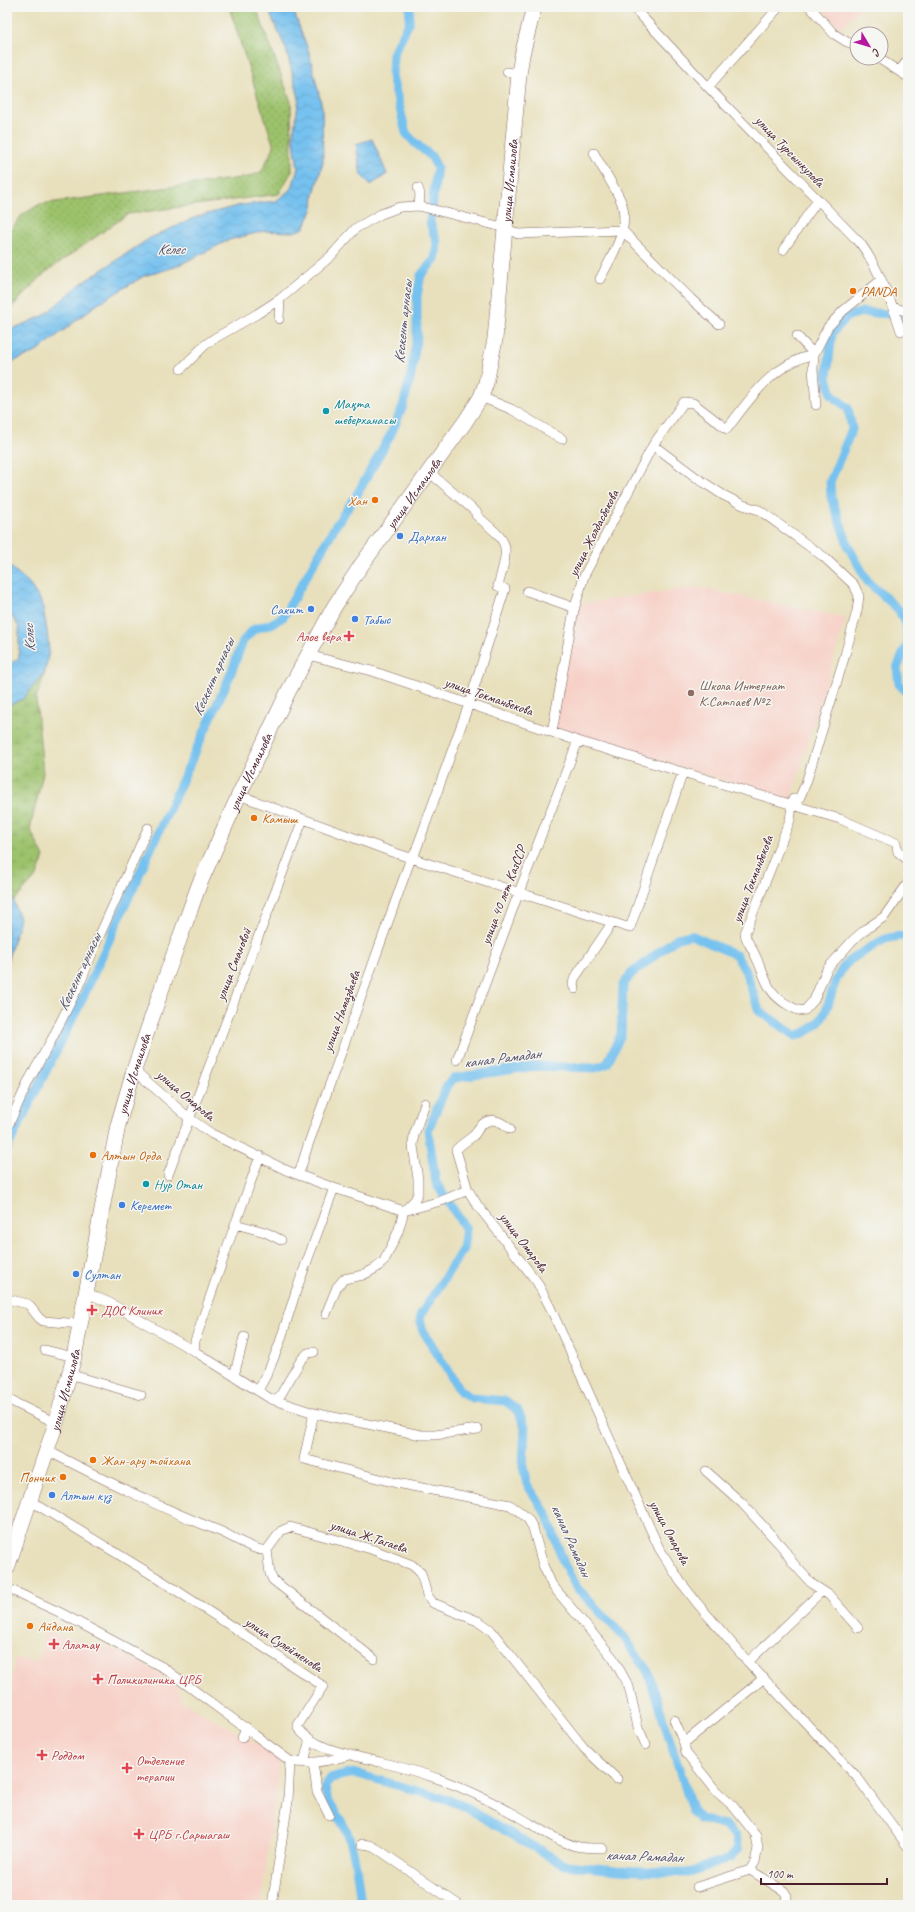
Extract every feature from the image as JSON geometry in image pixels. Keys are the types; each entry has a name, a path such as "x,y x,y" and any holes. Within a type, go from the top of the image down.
{"main road":[{"name":"улица Исмаилова","path":"7,1568 10,1551 56,1423 70,1374 81,1324 117,1132 134,1070 199,885 239,795 288,692 334,607 360,567 465,422 481,396 486,384 496,338 506,228 513,73 522,55 534,7"}],"street":[{"name":"улица Турсынкулова","path":"633,7 708,87 861,244 870,257 880,281 894,307 901,331"},
{"path":"708,87 779,7"},
{"path":"810,7 834,34 849,43"},
{"path":"898,71 908,60"},
{"path":"889,65 908,77"},
{"path":"594,153 622,204 624,220 619,240 600,279"},
{"path":"418,188 420,194 419,206"},
{"path":"783,250 818,200"},
{"path":"181,369 215,338 258,314 280,299 330,256 346,238 363,223 400,207 419,206 506,228 518,234 622,230 691,299 719,324"},
{"path":"816,405 813,369 814,354 834,319 880,281"},
{"path":"279,319 280,299"},
{"path":"894,307 908,312"},
{"path":"797,336 814,354"},
{"name":"улица Жолдасбекова","path":"552,732 575,608 584,576 653,446 684,402 693,403 727,428 769,377 800,358 814,354"},
{"path":"481,396 511,409 562,439"},
{"name":"улица Токманбекова","path":"653,446 723,495 743,505 759,510 812,548 854,584 859,596 855,618 806,782 799,799 793,801"},
{"name":"улица Намазбаева","path":"299,1174 308,1145 411,858 415,853 470,704 505,589 498,586 506,557 505,545 500,536 476,515 477,513 429,472"},
{"path":"527,591 575,608"},
{"name":"улица Токманбекова","path":"308,655 372,671 578,742 682,772 793,801 840,818 896,843 898,852 908,860"},
{"name":"улица 40 лет КазССР","path":"457,1060 519,892 578,742"},
{"path":"239,795 411,858 630,928 682,772"},
{"name":"улица Токманбекова","path":"793,801 790,820 746,933 746,938 755,954 766,984 774,996 795,1009 802,1011 811,1005 828,969 853,940 866,928 884,917 908,883"},
{"name":"улица Смановой","path":"168,1175 302,819"},
{"path":"7,1123 9,1124 29,1080 51,1041 81,981 97,941 148,828"},
{"path":"575,989 573,986 574,979 612,923"},
{"name":"улица Омарова","path":"134,1070 189,1118 212,1134 299,1174 334,1188 404,1211"},
{"path":"326,1314 337,1287 344,1279 363,1275 376,1268 384,1260 398,1232 404,1211 415,1200 418,1193 418,1179 413,1146 414,1135 425,1103"},
{"name":"улица Омарова","path":"510,1130 500,1121 488,1121 482,1125 473,1137 462,1143 456,1150 468,1190 478,1206 538,1282 659,1548 692,1597 748,1662 857,1777 908,1847"},
{"path":"194,1351 195,1341 260,1156"},
{"path":"258,1390 280,1345 296,1291 334,1188"},
{"path":"404,1211 440,1201 468,1190"},
{"path":"235,1224 264,1232 281,1240"},
{"path":"87,1293 110,1303 277,1401 314,1413 421,1435 435,1435 478,1429"},
{"path":"7,1299 28,1304 43,1321 81,1324"},
{"path":"234,1376 244,1337"},
{"path":"45,1350 74,1357"},
{"path":"277,1401 301,1360 308,1353 314,1352"},
{"path":"70,1374 142,1395"},
{"path":"7,1399 56,1423"},
{"path":"314,1413 304,1459 396,1483 510,1505 528,1519 543,1565 552,1585 609,1653 629,1687 638,1727 646,1745"},
{"path":"46,1450 141,1498 218,1530 259,1550 267,1550 270,1574 273,1580 374,1658"},
{"path":"706,1471 752,1513 812,1584 829,1595 858,1628"},
{"name":"улица Сулейменова","path":"29,1500 159,1579 323,1686 298,1725 300,1732 310,1739 329,1749 381,1762 441,1780 483,1797 560,1840 576,1846 602,1848"},
{"name":"улица Ж.Тагаева","path":"267,1550 281,1531 290,1527 371,1550 412,1565 421,1574 427,1595 433,1603 480,1622 490,1629 584,1748 617,1779"},
{"path":"7,1588 58,1612 164,1668 246,1727 290,1761 329,1761 349,1755"},
{"path":"748,1662 822,1591"},
{"path":"684,1743 764,1678"},
{"path":"674,1720 684,1743 686,1753 717,1792 733,1806 756,1835 758,1848 755,1862 750,1870 698,1887"},
{"path":"242,1738 246,1727"},
{"path":"310,1739 308,1762 317,1791 329,1815"},
{"path":"272,1905 288,1801 290,1761"},
{"path":"362,1844 370,1845 379,1850 459,1905"},
{"path":"750,1870 784,1891 787,1896 785,1905"}],"shaded area":[{"path":"821,7 862,7 840,28"},
{"name":"Школа Интернат К.Сатпаев №2","path":"696,587 846,618 790,801 553,727 577,604"},
{"name":"ЦРБ г.Сарыагаш","path":"45,1632 122,1652 159,1673 178,1689 182,1701 266,1749 279,1762 261,1905 7,1905 7,1705 15,1658 38,1661"}],"green space":[{"path":"229,7 256,7 291,102 292,171 279,194 128,214 46,272 7,312 7,235 22,215 40,204 248,177 261,172 274,147"},
{"path":"45,672 36,698 43,773 30,829 44,857 37,876 13,902 7,884 7,706 23,699"}],"water":[{"name":"Келес","path":"267,7 292,7 309,52 322,107 323,162 314,194 313,208 304,228 294,232 264,231 229,240 175,267 144,276 96,305 36,352 7,364 7,331 43,316 82,283 150,238 199,216 241,205 276,201 292,188 298,168 293,136 299,98 286,49"},
{"path":"372,139 387,174 371,185 361,175 356,144"},
{"name":"Келес","path":"7,564 28,582 42,603 49,651 45,672 23,699 7,706 7,666 19,658 19,627 7,609"},
{"path":"7,884 20,919 7,962"}],"waterway":[{"name":"Кескент арнасы","path":"410,7 409,23 393,54 392,76 406,133 415,143 431,156 437,167 432,207"},
{"name":"Кескент арнасы","path":"7,1148 79,1006 229,678 243,641 254,629 271,624 283,617 336,525 356,496 391,434 403,406 411,375 417,336 417,296 421,275 435,259 437,243 430,222 431,213"},
{"name":"канал Рамадан","path":"888,314 862,312 848,316 832,333 827,377 832,395 848,408 852,429 830,482 831,497 849,548 868,582 899,610 906,626 908,643 897,668 899,684 908,693"},
{"name":"канал Рамадан","path":"903,319 908,320"},
{"name":"канал Рамадан","path":"361,1905 353,1850 347,1832 328,1799 325,1786 331,1778 354,1773 456,1802 565,1865 617,1870 687,1873 730,1858 738,1848 736,1835 725,1826 700,1819 693,1812 648,1672 624,1637 576,1587 564,1564 547,1515 527,1484 523,1467 525,1427 518,1411 506,1401 472,1398 460,1391 422,1329 420,1316 463,1249 466,1229 436,1183 428,1130 447,1085 454,1078 535,1066 595,1068 607,1064 621,1034 623,985 631,974 677,938 691,935 736,955 746,972 759,1011 796,1036 810,1030 819,1022 824,1014 840,972 848,962 882,941 893,937 905,936 908,933"}],"place":[{"name":"PANDA","path":"853,291"},
{"name":"Мақта шеберханасы","path":"326,411"},
{"name":"Хан","path":"375,500"},
{"name":"Дархан","path":"400,536"},
{"name":"Сакит","path":"311,609"},
{"name":"Табыс","path":"355,619"},
{"name":"Алое вера","path":"349,636"},
{"name":"Школа Интернат К.Сатпаев №2","path":"691,693"},
{"name":"Камыш","path":"254,818"},
{"name":"Алтын Орда","path":"93,1155"},
{"name":"Нур Отан","path":"146,1184"},
{"name":"Керемет","path":"122,1205"},
{"name":"Султан","path":"76,1274"},
{"name":"ДОС Клиник","path":"92,1310"},
{"name":"Жан-ару тойхана","path":"93,1460"},
{"name":"Пончик","path":"63,1477"},
{"name":"Алтын күз","path":"52,1495"},
{"name":"Айдана","path":"30,1626"},
{"name":"Алатау","path":"54,1644"},
{"name":"Поликилиника ЦРБ","path":"98,1679"},
{"name":"Роддом","path":"42,1755"},
{"name":"Отделение терапии","path":"127,1768"},
{"name":"ЦРБ г.Сарыагаш","path":"139,1834"}]}
